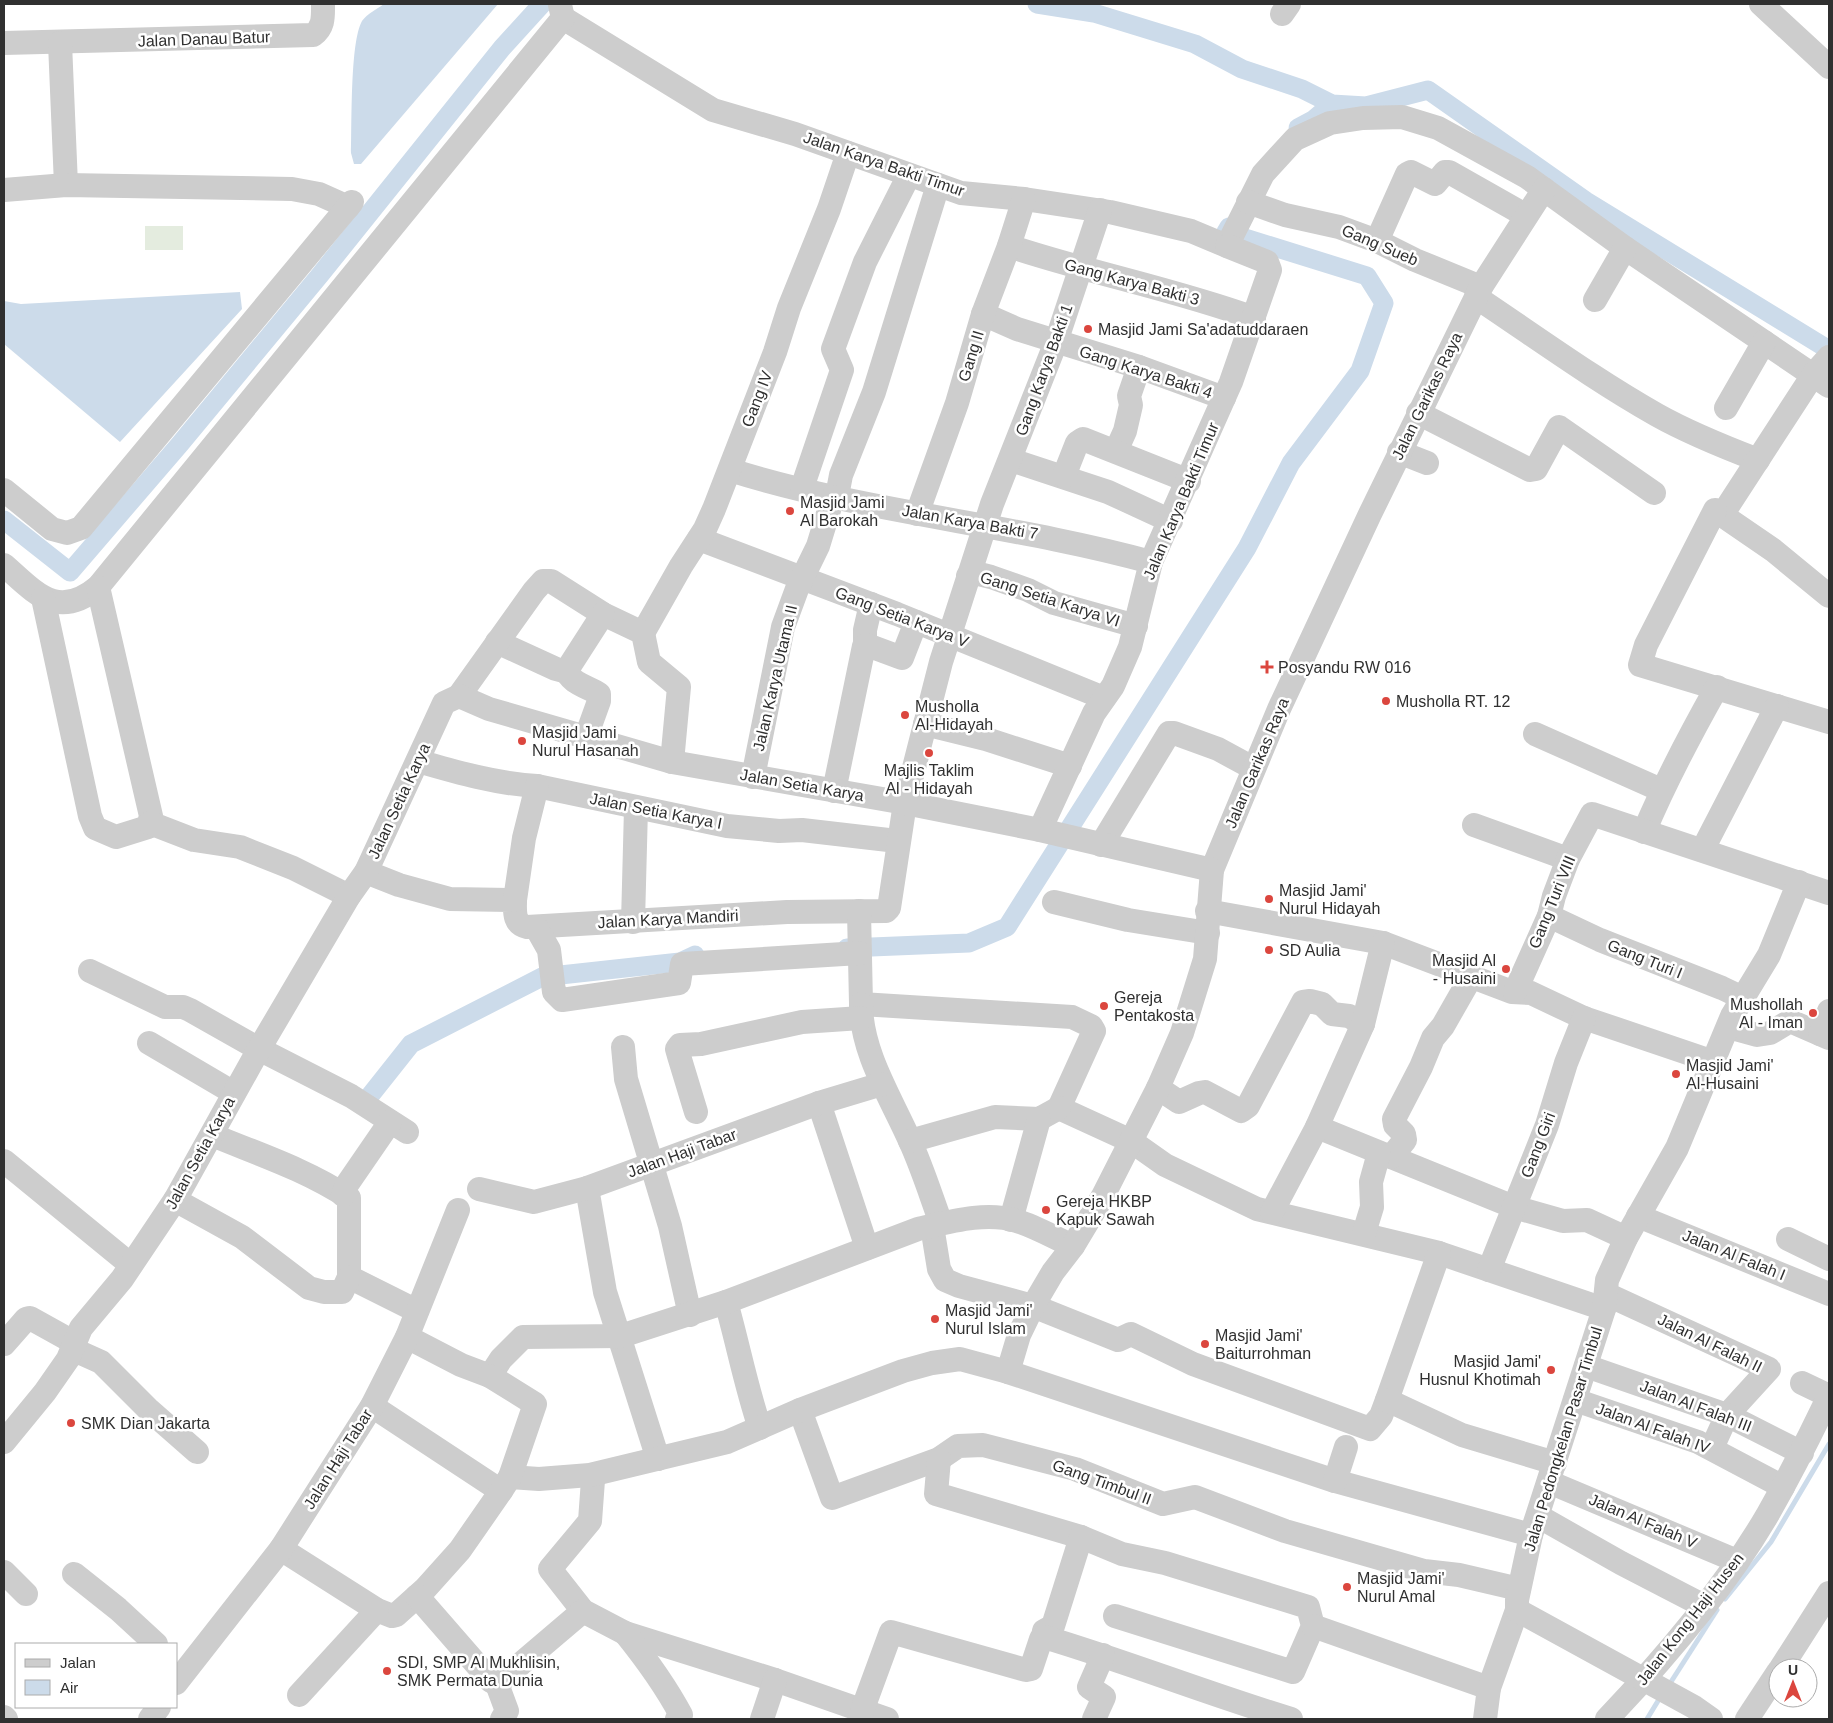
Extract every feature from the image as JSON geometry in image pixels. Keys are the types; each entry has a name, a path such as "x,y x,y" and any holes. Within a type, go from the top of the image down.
{"street":[{"name":"Jalan Danau Batur","path":"4,43 312,35 319,31 323,22 322,4"},
{"path":"1761,4 1829,67"},
{"path":"4,565 43,598 59,602 74,601 88,596 98,587 561,9"},
{"name":"Jalan Karya Bakti Timur","path":"561,9 712,110 795,134 961,193 1024,198 1100,210 1191,231 1232,237 1269,265 1270,270 1254,318 1224,398 1152,562 1130,647 1112,686 1094,713 1042,831"},
{"path":"60,43 66,185"},
{"path":"1232,237 1263,174 1295,138 1330,123 1363,118 1402,118 1438,128 1527,177 1625,248 1764,342 1824,371 1758,460 1722,515 1772,550 1829,596"},
{"path":"1431,182 1453,136"},
{"name":"Gang IV","path":"642,633 699,539 730,470 775,352 789,308 829,209 848,153"},
{"path":"1377,241 1407,174 1413,171 1436,184 1445,172 1449,172 1525,216"},
{"path":"802,488 842,370 833,349 864,262 909,174"},
{"path":"4,190 66,185 292,188 350,204 81,528 67,533 52,529 4,490"},
{"name":"Jalan Karya Utama II","path":"753,777 783,627 794,595 818,546 841,475 864,421 906,294 938,185"},
{"name":"Jalan Garikas Raya","path":"1008,1372 1019,1334 1053,1272 1073,1246 1103,1196 1158,1088 1182,1033 1205,960 1212,870 1253,768 1282,711 1373,515 1399,452 1478,292 1544,189"},
{"name":"Gang II","path":"917,514 957,403 983,314 1009,246 1024,198"},
{"name":"Gang Sueb","path":"1248,202 1285,215 1340,227 1377,241 1415,260 1478,292 1602,382 1658,416 1706,439 1758,460"},
{"name":"Gang Karya Bakti 1","path":"968,576 998,489 1012,460 1056,342 1100,210"},
{"name":"Gang Karya Bakti 3","path":"1009,246 1223,307 1254,318"},
{"path":"1595,300 1625,248"},
{"name":"Gang Karya Bakti 4","path":"983,314 1056,342 1139,367 1224,398"},
{"path":"1726,408 1764,342"},
{"path":"1116,451 1125,431 1131,405 1129,396 1139,367"},
{"path":"1418,413 1530,470 1536,469 1559,427 1654,493"},
{"path":"1064,476 1077,443 1081,439 1087,439 1189,480"},
{"path":"1399,452 1427,463"},
{"path":"1012,460 1108,492 1171,521"},
{"name":"Jalan Karya Bakti 7","path":"730,470 835,497 984,527 1047,536 1152,562"},
{"path":"1715,510 1646,645 1640,665 1829,722"},
{"name":"Gang Setia Karya V","path":"699,539 871,604 1104,698"},
{"name":"Gang Setia Karya VI","path":"924,724 968,576 976,573 991,577 1028,590 1054,603 1136,626"},
{"path":"459,696 543,582 551,582 603,614 642,633 649,662 680,689 672,762"},
{"path":"43,598 90,816 95,828 116,837 143,830 150,822 149,805 98,587"},
{"path":"834,791 865,645 864,630 871,604"},
{"path":"567,672 603,614"},
{"path":"865,645 903,657 916,622"},
{"path":"497,642 556,669 567,672 572,680 600,694 600,701 586,736"},
{"path":"1718,687 1685,743 1661,790 1644,832 1829,893"},
{"name":"Jalan Setia Karya","path":"4,1442 46,1392 73,1346 81,1328 131,1266 176,1200 259,1049 349,896 366,872 444,703 459,696 489,709 672,762 905,803 1042,831 1212,870"},
{"path":"1703,850 1777,706"},
{"path":"924,724 977,737 1070,766"},
{"name":"Jalan Karya Mandiri","path":"515,900 515,917 522,926 634,922 787,912 860,936 882,911 889,908 897,841 924,724"},
{"path":"1101,845 1169,733 1218,749 1253,768"},
{"path":"1535,734 1661,790"},
{"name":"Jalan Setia Karya I","path":"418,761 465,774 537,786 728,826 779,831 802,830 897,841"},
{"path":"366,872 399,886 450,900 515,900 524,838 537,786"},
{"path":"634,922 636,808"},
{"name":"Gang Turi VIII","path":"1515,992 1549,916 1554,896 1568,859 1592,814 1644,832"},
{"path":"150,822 194,840 240,847 293,868 349,896"},
{"path":"1474,825 1568,859"},
{"path":"1605,1302 1607,1280 1626,1238 1677,1148 1728,1027 1769,955 1799,882"},
{"path":"1054,902 1128,920 1208,922 1383,943 1515,992 1531,993 1584,1018 1714,1062"},
{"name":"Gang Turi I","path":"1549,916 1600,940 1743,998"},
{"path":"536,927 548,950 554,992 562,1000 679,983 682,964 860,936 861,1011 882,1084 910,1141 937,1225 939,1269 945,1280 959,1286 1034,1306 1118,1340 1131,1334 1193,1364 1370,1429 1381,1416 1388,1400 1439,1253"},
{"path":"1272,1212 1317,1127 1363,1024 1383,943"},
{"path":"90,971 165,1007 183,1007 190,1010 259,1049 352,1096 394,1124 346,1186 343,1195"},
{"path":"1364,1233 1372,1207 1371,1182 1385,1155 1405,1140 1404,1134 1395,1125 1394,1119 1421,1067 1433,1038 1443,1026 1471,977"},
{"path":"1158,1088 1179,1102 1205,1092 1241,1111 1248,1106 1303,1002 1310,1001 1322,1004 1332,1014 1345,1015 1363,1024"},
{"path":"696,1112 677,1049 680,1045 700,1044 861,1011 1067,1016 1091,1026 1094,1031 1049,1114 1011,1220"},
{"path":"1728,1027 1757,1035 1770,1033 1790,1022 1824,1036 1829,1011"},
{"name":"Gang Giri","path":"1488,1270 1547,1125 1566,1063 1584,1018"},
{"path":"149,1043 234,1093"},
{"path":"623,1047 626,1079 670,1226 690,1315"},
{"name":"Jalan Haji Tabar","path":"479,1189 534,1202 587,1188 819,1102 882,1084"},
{"path":"819,1102 867,1248"},
{"path":"910,1141 995,1117 1049,1114"},
{"name":"Jalan Pedongkelan Pasar Timbul","path":"1049,1114 1131,1141 1165,1165 1257,1209 1364,1233 1439,1253 1488,1270 1605,1302 1576,1400 1534,1526 1518,1599 1489,1688 1485,1719"},
{"path":"1317,1127 1514,1207 1563,1221 1587,1220 1626,1238"},
{"path":"176,1200 242,1237 309,1288 324,1292 342,1292 349,1277 348,1198 276,1160 212,1135"},
{"path":"4,1161 131,1266"},
{"path":"587,1188 605,1292 621,1336 658,1460"},
{"name":"Jalan Haji Tabar","path":"178,1676 281,1549 372,1406 407,1337 458,1210"},
{"name":"Jalan Al Falah I","path":"1638,1216 1829,1294"},
{"path":"490,1376 501,1359 523,1337 621,1336 690,1315 918,1229 974,1218 1011,1220 1073,1246"},
{"path":"1788,1240 1829,1259"},
{"path":"349,1277 417,1311"},
{"path":"726,1302 743,1362 750,1399 760,1428"},
{"name":"Jalan Al Falah II","path":"1605,1302 1769,1369 1727,1415 1712,1448"},
{"path":"4,1344 26,1319 30,1318 100,1362 197,1452"},
{"path":"281,1549 377,1610 394,1616 417,1596 460,1550 506,1484 535,1404 490,1376 461,1365 407,1337"},
{"path":"372,1406 506,1484 590,1475 727,1442 800,1410 904,1371 960,1358 1008,1372 1335,1481 1534,1526 1704,1606"},
{"name":"Jalan Al Falah III","path":"1586,1366 1727,1415 1802,1453"},
{"path":"1802,1382 1829,1396"},
{"name":"Jalan Kong Haji Husen","path":"1607,1719 1645,1681 1737,1561 1768,1514 1802,1453 1829,1396"},
{"name":"Jalan Al Falah V","path":"1388,1400 1462,1435 1552,1472 1737,1561"},
{"name":"Jalan Al Falah IV","path":"1576,1400 1712,1448 1782,1487"},
{"name":"Gang Timbul II","path":"800,1410 832,1498 939,1460 958,1446 983,1445 1075,1469 1164,1504 1195,1497 1285,1531 1424,1571 1459,1575 1518,1599"},
{"path":"1335,1481 1346,1447"},
{"path":"939,1460 936,1494 1082,1537 1122,1554 1165,1563 1308,1607 1313,1626 1293,1672 1116,1616"},
{"path":"590,1475 593,1480 590,1521 550,1569 583,1611 625,1633 775,1680 887,1719"},
{"path":"862,1711 891,1632 1026,1670 1031,1669 1044,1631 1053,1626 1082,1537"},
{"path":"4,1572 26,1594"},
{"path":"74,1574 118,1609 155,1643"},
{"path":"1787,1658 1829,1593"},
{"path":"417,1596 491,1681 497,1684 507,1711 502,1719"},
{"path":"1518,1599 1645,1681 1702,1713"},
{"path":"299,1695 377,1610"},
{"path":"497,1684 583,1611"},
{"path":"1313,1626 1489,1688"},
{"path":"625,1633 656,1672 671,1696 682,1715 677,1719"},
{"path":"1043,1637 1104,1655 1184,1685 1291,1719"},
{"path":"1094,1719 1104,1697 1089,1687 1104,1655"},
{"path":"762,1719 775,1680"},
{"path":"1747,1719 1768,1687"},
{"path":"150,1719 158,1708"}],"shaded area":[{"path":"145,226 183,226 183,250 145,250"}],"water":[{"path":"384,4 498,4 361,164 354,164 351,153 352,84 355,47 358,32 364,18"},
{"path":"240,292 242,309 120,442 4,344 4,301 21,304"}],"waterway":[{"path":"4,520 70,572 180,444 320,275 502,48 542,4"},
{"path":"1037,4 1094,13 1195,44 1242,69 1302,89 1332,104 1366,106 1428,90 1586,201 1829,350"},
{"path":"1298,128 1313,120 1332,104"},
{"path":"847,948 969,943 1007,927 1247,548 1291,463 1360,371 1384,303 1367,276 1226,232 1229,227"},
{"path":"351,1094 365,1102 411,1044 542,977 680,962 695,955"},
{"path":"1725,1599 1771,1542 1829,1444"},
{"path":"1669,1685 1717,1610"},
{"path":"1647,1719 1661,1696"}],"place":[{"name":"Masjid Jami Sa'adatuddaraen","path":"1088,329"},
{"name":"Masjid Jami Al Barokah","path":"790,511"},
{"name":"Posyandu RW 016","path":"1267,667"},
{"name":"Musholla RT. 12","path":"1386,701"},
{"name":"Musholla Al-Hidayah","path":"905,715"},
{"name":"Masjid Jami Nurul Hasanah","path":"522,741"},
{"name":"Majlis Taklim Al - Hidayah","path":"929,753"},
{"name":"Masjid Jami' Nurul Hidayah","path":"1269,899"},
{"name":"SD Aulia","path":"1269,950"},
{"name":"Masjid Al - Husaini","path":"1506,969"},
{"name":"Gereja Pentakosta","path":"1104,1006"},
{"name":"Mushollah Al - Iman","path":"1813,1013"},
{"name":"Masjid Jami' Al-Husaini","path":"1676,1074"},
{"name":"Gereja HKBP Kapuk Sawah","path":"1046,1210"},
{"name":"Masjid Jami' Nurul Islam","path":"935,1319"},
{"name":"Masjid Jami' Baiturrohman","path":"1205,1344"},
{"name":"Masjid Jami' Husnul Khotimah","path":"1551,1370"},
{"name":"SMK Dian Jakarta","path":"71,1423"},
{"name":"Masjid Jami' Nurul Amal","path":"1347,1587"},
{"name":"SDI, SMP Al Mukhlisin, SMK Permata Dunia","path":"387,1671"}]}
